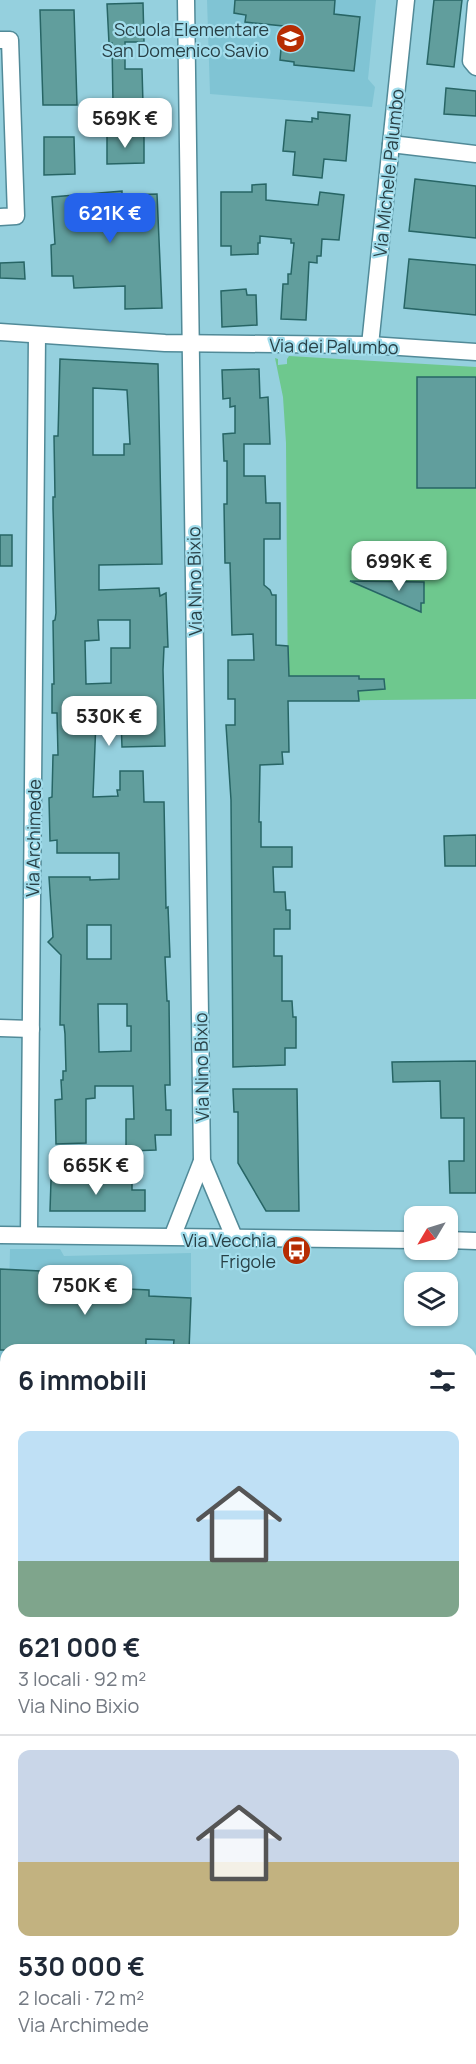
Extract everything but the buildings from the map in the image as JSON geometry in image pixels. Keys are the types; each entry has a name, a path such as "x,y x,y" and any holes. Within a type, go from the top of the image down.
{"street":[{"name":"Via Nino Bixio","path":"186,0 202,1161 234,1237"},
{"name":"Via Michele Palumbo","path":"370,345 406,0"},
{"path":"476,4 471,61 476,67"},
{"path":"0,40 10,40 16,216 0,217"},
{"path":"391,144 476,154"},
{"name":"Via dei Palumbo","path":"0,332 191,344 370,345 476,352"},
{"name":"Via Archimede","path":"30,1234 37,335"},
{"path":"0,1028 31,1029"},
{"name":"Via Nino Bixio","path":"173,1235 202,1161"},
{"path":"0,1234 404,1240"},
{"path":"458,1240 476,1241"}],"shaded area":[{"name":"Scuola Elementare San Domenico Savio","path":"207,0 376,0 368,79 375,87 372,107 210,94"},
{"path":"10,1249 60,1249 64,1256 191,1253 189,1344 0,1344 0,1290 9,1290"}],"green space":[{"path":"289,356 476,367 476,699 288,701 286,443 283,397 275,358 278,359 278,365 287,364"}],"place":[{"name":"Scuola Elementare San Domenico Savio","path":"290,39"},
{"name":"Via Vecchia Frigole","path":"297,1250"}]}
